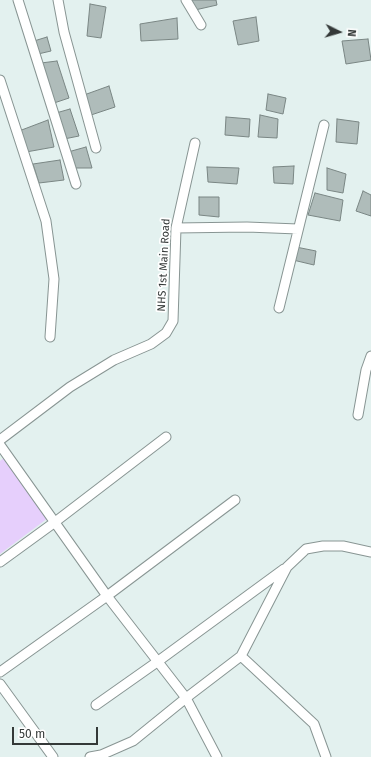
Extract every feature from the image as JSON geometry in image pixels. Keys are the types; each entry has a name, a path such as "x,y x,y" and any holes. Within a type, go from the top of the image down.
{"street":[{"path":"18,0 76,184"},
{"path":"58,0 64,32 96,148"},
{"path":"186,0 201,25"},
{"path":"0,80 46,221 54,279 50,337"},
{"path":"279,308 324,125"},
{"name":"NHS 1st Main Road","path":"0,440 70,387 114,360 151,344 166,333 173,321 176,228 195,143"},
{"path":"176,228 247,227 298,229"},
{"path":"358,415 366,370 371,356"},
{"path":"0,562 166,437"},
{"path":"0,445 108,596 186,698 217,757"},
{"path":"0,672 108,596 235,500"},
{"path":"96,705 287,567 306,549 323,546 343,546 371,552"},
{"path":"90,757 101,755 133,741 241,656 287,567"},
{"path":"241,656 314,724 326,757"},
{"path":"0,684 53,757"}],"shaded area":[{"path":"5,457 48,518 0,554 0,461"}],"building":[{"path":"192,0 216,0 217,5 195,10"},
{"path":"90,4 106,7 101,38 87,36"},
{"path":"256,17 259,41 238,45 233,21"},
{"path":"177,18 178,39 141,41 140,24"},
{"path":"47,37 51,51 38,54 34,41"},
{"path":"368,39 371,60 346,64 342,41"},
{"path":"57,61 69,98 54,103 41,63"},
{"path":"109,86 115,107 91,115 84,95"},
{"path":"268,94 286,98 283,114 266,110"},
{"path":"70,109 79,136 64,139 56,113"},
{"path":"260,115 278,119 277,138 258,137"},
{"path":"226,117 250,119 249,137 225,135"},
{"path":"337,119 359,122 357,144 336,142"},
{"path":"48,120 54,147 26,152 19,131"},
{"path":"86,147 92,168 75,168 68,152"},
{"path":"60,160 64,180 39,183 33,164"},
{"path":"294,166 293,184 274,183 273,167"},
{"path":"207,167 239,168 237,184 208,182"},
{"path":"327,168 346,174 343,193 327,190"},
{"path":"363,191 371,195 371,216 356,211"},
{"path":"315,193 343,200 340,221 308,215"},
{"path":"199,197 219,197 219,217 199,215"},
{"path":"296,247 316,251 314,265 293,260"}]}
